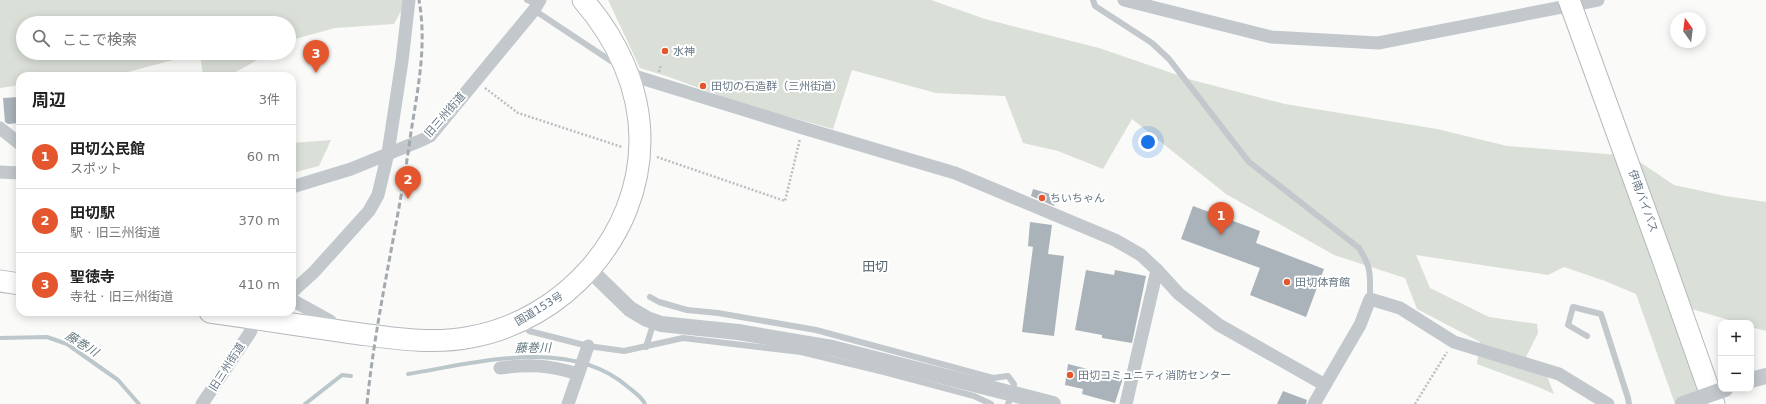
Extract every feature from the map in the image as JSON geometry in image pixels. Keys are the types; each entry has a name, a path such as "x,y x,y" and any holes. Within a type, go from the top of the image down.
{"highway":[{"name":"国道153号","path":"237,316 338,331 404,339 437,341 470,337 492,332 519,323 551,305 566,293 590,270 606,248 616,230 636,181 640,139 636,103 626,69 606,31 583,0"},
{"name":"伊南バイパス","path":"1568,0 1714,404"},
{"path":"0,281 16,283"}],"street":[{"path":"296,288 314,272 369,211 378,195 388,153 402,61 409,0"},
{"path":"1124,0 1271,37 1378,43 1598,0"},
{"name":"旧三州街道","path":"296,186 351,169 430,136 534,3"},
{"path":"626,69 803,128 955,172 1115,240 1141,255 1179,294 1219,325 1325,385"},
{"path":"0,128 16,141"},
{"path":"0,172 16,173"},
{"path":"590,270 630,309 647,319 661,324 738,332 832,348 1010,399 1053,404"},
{"path":"1126,404 1157,270"},
{"path":"1314,404 1360,325 1370,298 1400,308 1454,342 1559,374 1608,404"},
{"path":"296,302 330,321 338,331"},
{"name":"旧三州街道","path":"202,404 251,331"},
{"path":"568,404 587,351"},
{"path":"500,368 526,365 555,367 579,372"},
{"path":"1683,404 1718,392"}],"lane":[{"path":"1093,0 1095,6 1152,43 1169,59 1249,162 1359,248 1368,262 1370,273 1370,298"},
{"path":"534,3 614,63 626,69"},
{"path":"650,297 659,302 687,310 718,313 816,330 993,378 1008,376 1014,384 1010,399"},
{"path":"657,310 659,302"},
{"path":"1587,336 1568,325 1572,307 1600,314 1629,404"},
{"path":"646,347 652,328"},
{"path":"529,331 587,351 624,351 646,347 668,340 683,338 801,352 884,372 982,399 991,404"}],"path":[{"path":"475,80 518,113 627,148"},
{"path":"657,157 785,201 803,128"},
{"path":"1415,404 1454,342"}],"shaded area":[{"path":"0,0 407,0 394,24 335,28 296,39 296,16 16,16 16,60 173,60 128,72 16,72 16,86 0,88"},
{"path":"608,0 931,0 985,19 1099,48 1192,80 1285,104 1437,129 1507,146 1631,156 1674,185 1725,196 1766,202 1766,331 1754,328 1754,320 1729,320 1668,302 1703,404 1675,404 1636,294 1605,281 1564,267 1548,275 1416,255 1430,288 1489,317 1537,324 1538,333 1526,357 1543,366 1554,394 1477,364 1480,342 1417,309 1405,278 1334,255 1226,194 1132,119 1103,169 1058,151 1023,143 1005,96 936,93 852,70 833,129 740,103 640,68"},
{"path":"201,60 257,60 236,72 202,72"},
{"path":"331,140 319,166 296,172 296,143"}],"building":[{"path":"16,97 16,123 8,124 5,122 3,98"},
{"path":"1033,189 1057,196 1054,206 1031,196"},
{"path":"1193,206 1260,231 1256,243 1324,269 1306,317 1250,295 1260,268 1181,239"},
{"path":"1030,222 1052,225 1048,254 1064,256 1054,336 1022,332 1033,247 1028,246"},
{"path":"1086,270 1114,275 1115,270 1146,276 1132,343 1102,338 1102,335 1075,330"},
{"path":"1068,364 1123,378 1115,403 1082,394 1083,389 1065,385"},
{"path":"1283,391 1307,400 1306,404 1277,404"}],"waterway":[{"name":"藤巻川","path":"0,338 47,337 67,344 118,380 139,404"},
{"name":"藤巻川","path":"408,374 492,360 522,357 551,358 579,362 605,371 628,387 642,399 645,404"},
{"name":"藤巻川","path":"305,404 342,375 351,376"}],"railway":[{"path":"367,404 376,335 419,83 422,50 419,0"}],"place":[{"name":"水神","path":"665,51"},
{"name":"聖徳寺","path":"316,73"},
{"name":"田切の石造群（三州街道）","path":"703,86"},
{"name":"ちいちゃん","path":"1042,198"},
{"name":"田切駅","path":"408,199"},
{"name":"田切公民館","path":"1221,235"},
{"name":"田切体育館","path":"1287,282"},
{"name":"田切コミュニティ消防センター","path":"1070,375"}],"district":[{"name":"田切","path":"875,266"}]}
